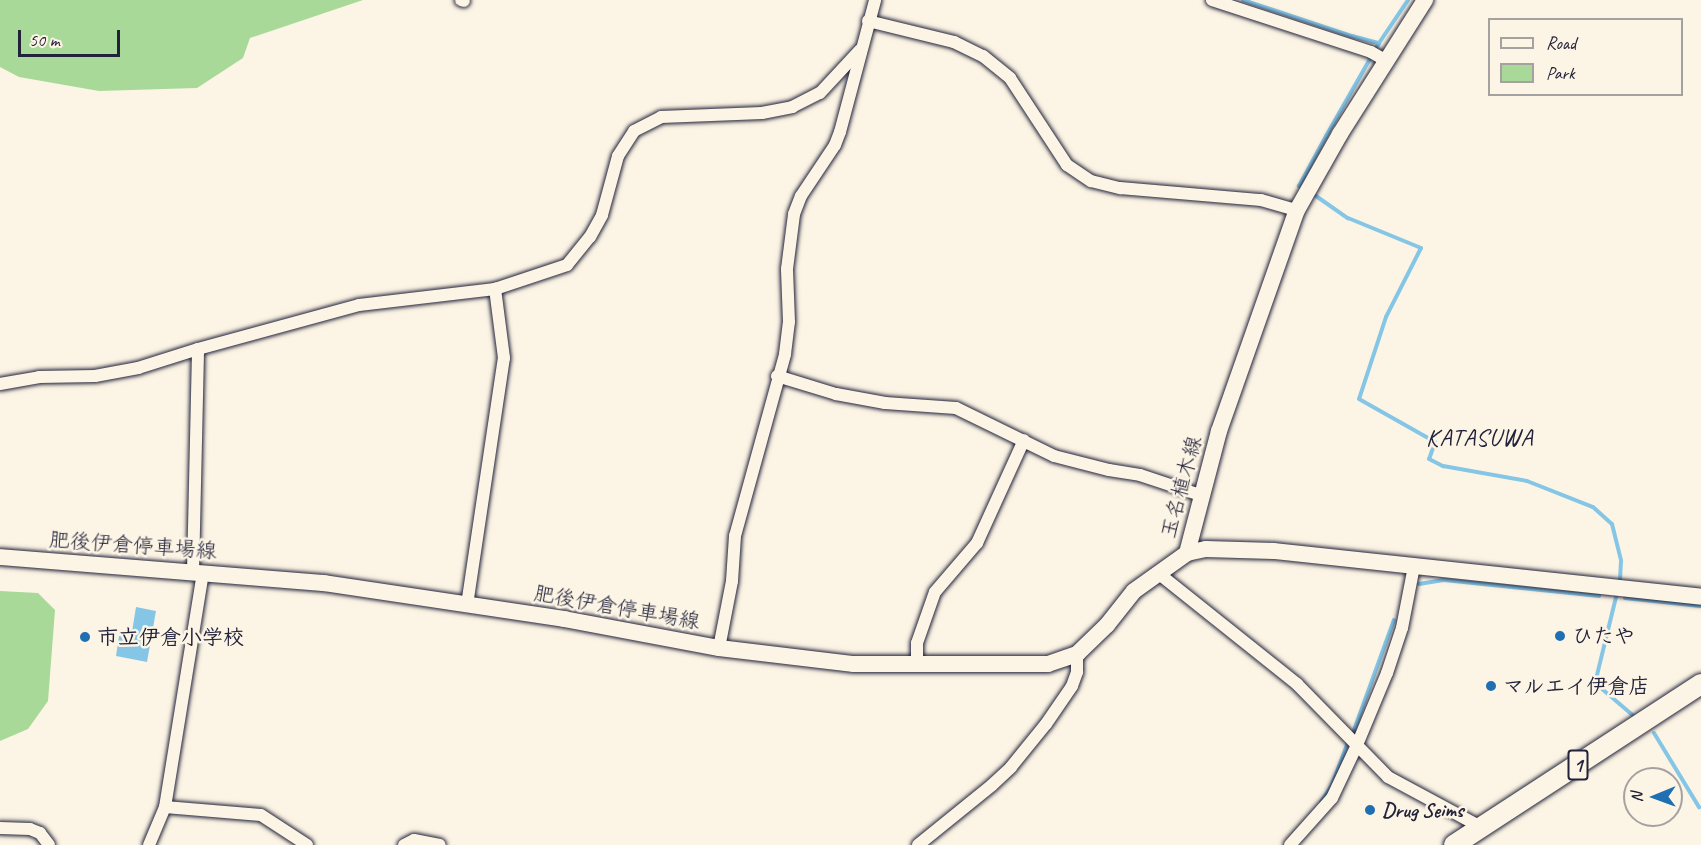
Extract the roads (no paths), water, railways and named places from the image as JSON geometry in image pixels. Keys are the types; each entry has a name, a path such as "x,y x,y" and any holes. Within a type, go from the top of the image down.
{"main road":[{"name":"玉名植木線","path":"1425,0 1378,56 1298,210 1242,362 1200,495 1187,553 1206,549 1242,548 1701,597"},
{"name":"肥後伊倉停車場線","path":"0,557 324,582 564,619 719,648 854,664 918,662 1029,665 1048,664 1077,654 1107,625 1134,591 1187,553"},
{"name":"1","path":"1454,845 1701,684"}],"street":[{"path":"719,648 732,580 735,536 777,376 785,354 789,322 787,269 794,214 801,196 835,145 840,132 875,0"},
{"path":"1212,0 1378,56"},
{"path":"868,21 954,42 983,56 1010,78 1067,165 1090,181 1120,188 1261,200 1298,210"},
{"path":"0,384 39,377 95,376 138,368 198,349 359,305 495,289 567,266 590,237 602,215 618,156 634,131 661,117 762,113 792,106 820,93 860,50"},
{"path":"466,605 504,358 495,289"},
{"path":"149,845 165,807 198,572 198,349"},
{"path":"777,376 836,394 885,403 956,408 1054,456 1109,470 1140,475 1200,495"},
{"path":"918,662 917,643 935,592 977,543 1024,440"},
{"path":"1290,845 1332,798 1357,745 1387,674 1399,637 1414,566"},
{"path":"1158,573 1297,684 1388,777 1481,827"},
{"path":"918,845 1011,767 1046,724 1072,686 1077,672 1077,654"},
{"path":"165,807 261,815 307,845"},
{"path":"0,828 30,829 40,833 49,845"},
{"path":"404,845 414,840 440,845"}],"water":[{"path":"136,607 156,611 147,662 116,656 119,636 131,638"}],"waterway":[{"path":"1243,0 1379,43"},
{"path":"1302,188 1299,186 1326,136 1379,43 1408,0"},
{"path":"1316,196 1348,218 1421,248 1386,317 1359,399 1435,442 1429,459 1443,466 1527,481 1593,507 1612,524 1621,561 1620,583"},
{"path":"1419,584 1444,580 1599,596"},
{"path":"1617,593 1595,683 1635,717"},
{"path":"1625,598 1701,606"},
{"path":"1353,733 1394,620"},
{"path":"1654,733 1699,807"},
{"path":"1321,802 1332,785 1348,742"}],"place":[{"name":"ひたや","path":"1560,636"},
{"name":"市立伊倉小学校","path":"85,637"},
{"name":"マルエイ伊倉店","path":"1491,686"},
{"name":"Drug Seims","path":"1370,810"}],"district":[{"name":"KATASUWA","path":"1480,438"}]}
